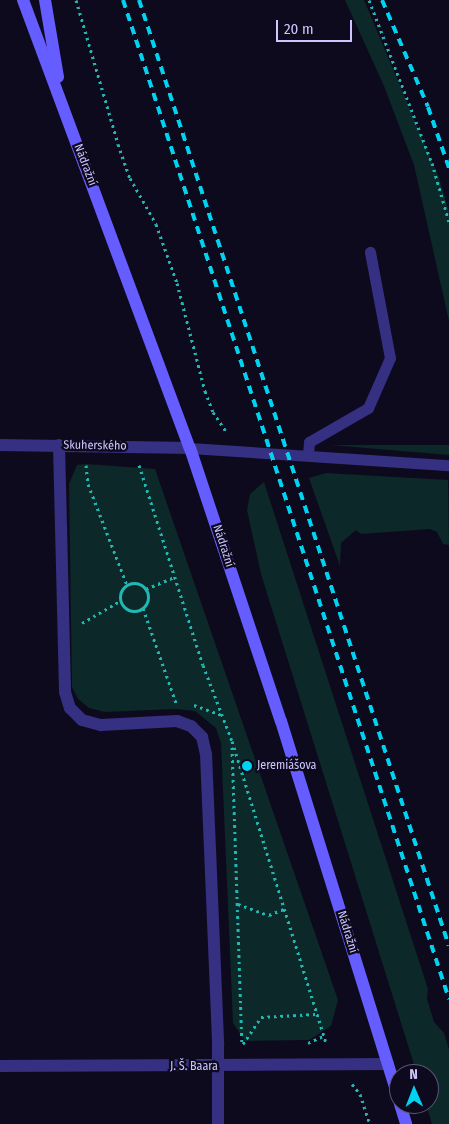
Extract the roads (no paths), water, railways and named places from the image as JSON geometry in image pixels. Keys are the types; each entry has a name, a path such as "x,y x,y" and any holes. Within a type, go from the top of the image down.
{"main road":[{"name":"Nádražní","path":"23,0 190,448 389,1067"},
{"path":"45,0 63,106"}],"street":[{"name":"Skuherského","path":"0,445 190,448"},
{"path":"60,445 65,692 70,708 82,720 101,725 177,720 191,726 202,737 206,754 218,1068 218,1124"},
{"name":"J. Š. Baara","path":"0,1066 218,1068 388,1064"}],"lane":[{"path":"308,454 310,442 368,408 390,358 370,252"},
{"path":"190,448 308,454 449,465"}],"railway":[{"path":"123,0 449,999"},
{"path":"139,0 449,946"},
{"path":"382,0 428,107 449,168"}],"place":[{"name":"Jeremiášova","path":"247,766"}]}
